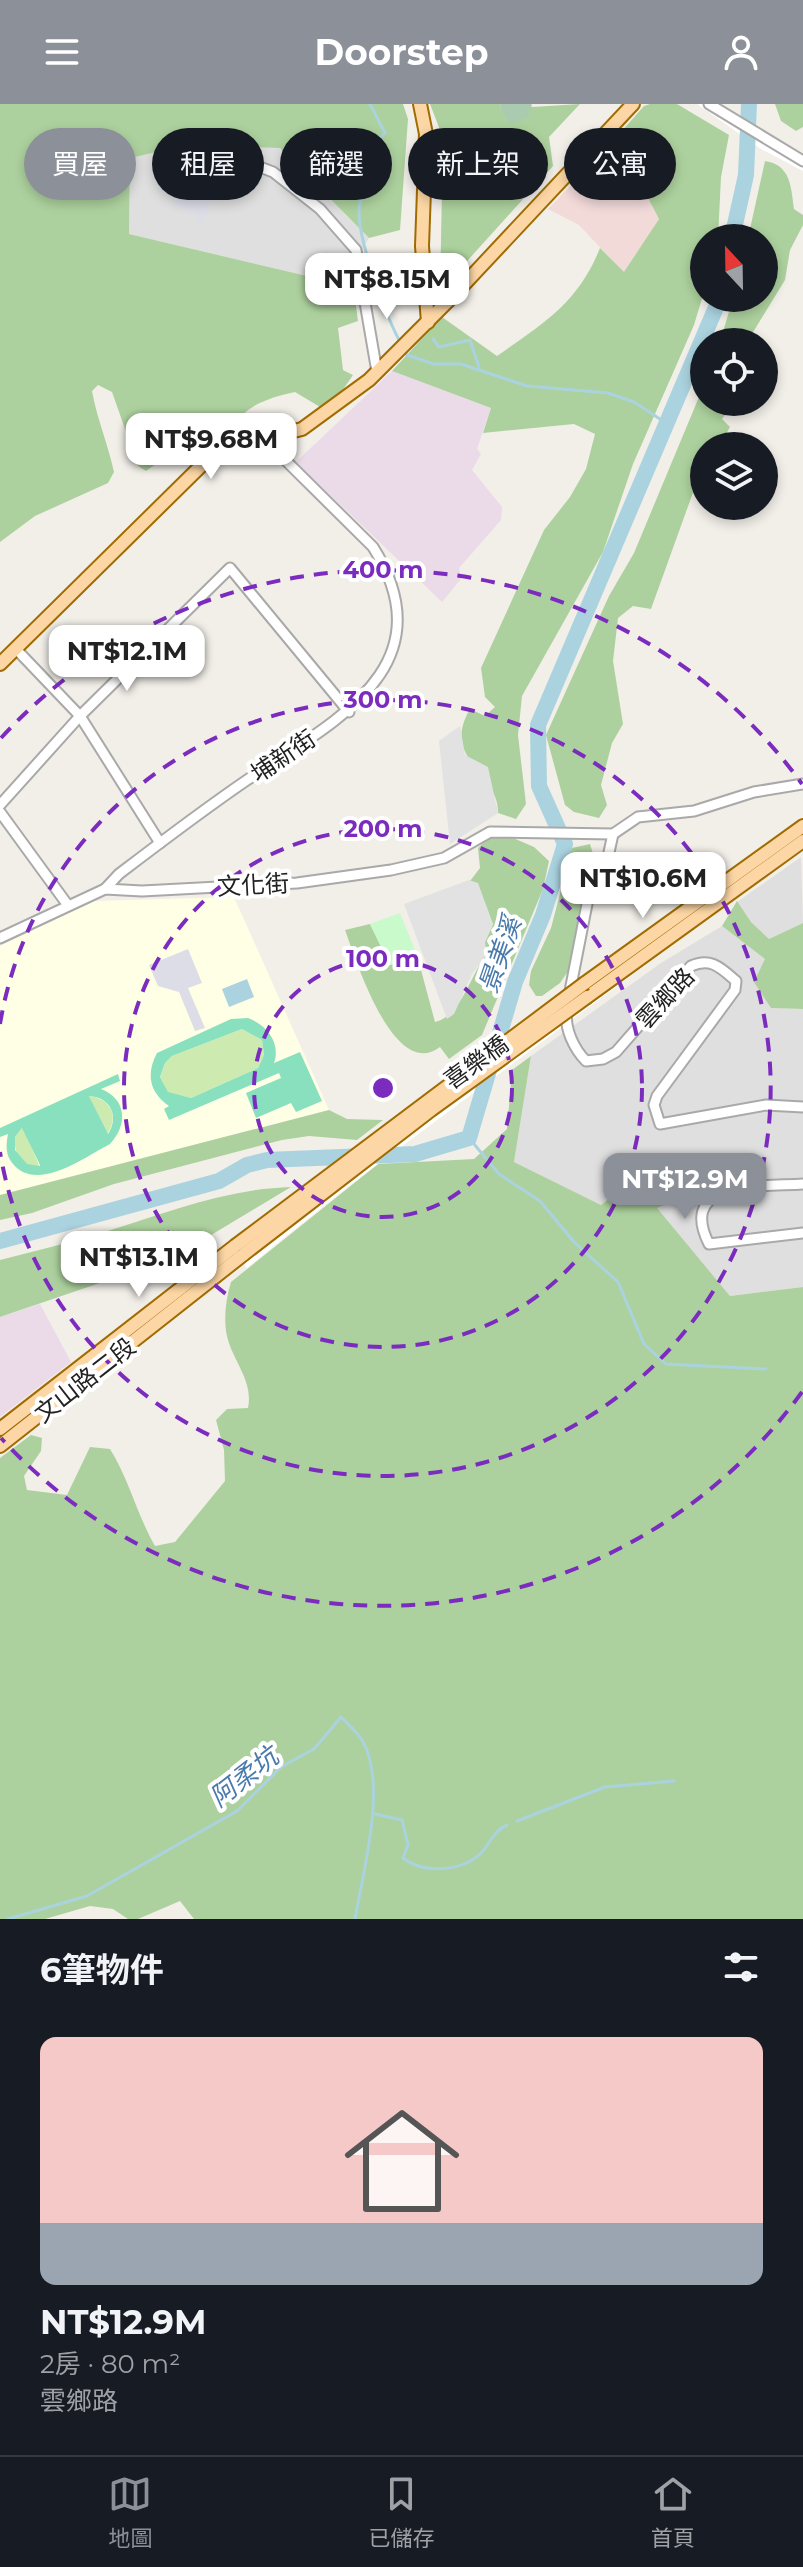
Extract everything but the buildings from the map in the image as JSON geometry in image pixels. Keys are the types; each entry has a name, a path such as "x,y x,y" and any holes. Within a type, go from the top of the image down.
{"main road":[{"path":"420,104 426,134 422,246 428,322"},
{"path":"0,664 209,458 238,444 302,429 334,408 377,372 633,104"},
{"path":"725,891 803,826"},
{"path":"725,891 803,841"},
{"name":"喜樂橋","path":"240,1250 725,891"},
{"name":"文山路二段","path":"0,1429 240,1250"},
{"name":"文山路二段","path":"0,1446 240,1250"}],"street":[{"path":"709,104 803,161"},
{"path":"264,169 273,172 320,209 356,250 377,372"},
{"name":"埔新街","path":"105,889 160,843 349,712 375,685 391,657 395,615 384,568 373,547 265,440"},
{"path":"0,805 80,716 230,568 235,570 349,712"},
{"path":"15,648 80,716 160,843"},
{"path":"610,834 638,817 694,811 754,792 803,784"},
{"path":"0,812 67,904"},
{"name":"文化街","path":"0,938 67,904 105,889 142,891 297,883 391,870 439,860 490,832 508,830 610,834"},
{"name":"雲鄉路","path":"610,834 606,866 588,899 566,1018 579,1054 586,1061 603,1059 616,1052 691,966 702,961 715,964 736,981 735,990 657,1096 654,1105 660,1124 766,1105 803,1107"},
{"path":"803,1184 733,1190 711,1196 706,1201 701,1222 709,1244 803,1233"}],"shaded area":[{"path":"501,104 532,105 528,117 510,124 500,108"},
{"path":"264,147 280,148 280,200 331,200 369,238 341,284 129,234 129,200 136,200 136,156 152,152 152,200 264,200"},
{"path":"564,192 564,200 649,200 659,219 624,273 579,225 548,209"},
{"path":"174,200 211,200 203,223 195,221 197,213 172,205"},
{"path":"392,371 491,408 477,449 481,454 472,470 502,507 501,520 459,568 461,579 442,602 296,462"},
{"path":"460,726 465,755 488,767 498,813 450,844 439,741"},
{"path":"801,857 803,923 769,939 751,922 737,902"},
{"path":"469,880 478,883 493,924 485,942 486,955 472,974 454,1014 447,1019 404,904"},
{"path":"234,897 329,1110 0,1195 0,946 94,901"},
{"path":"722,926 765,959 771,1008 803,1009 803,1287 730,1296 656,1208 743,1173 657,1160 601,1205 514,1162 531,1056 661,963"},
{"path":"188,949 202,983 188,988 205,1028 195,1031 179,992 158,986 149,965"},
{"path":"40,1304 71,1362 0,1417 0,1317"}],"green space":[{"path":"0,104 403,104 408,119 400,230 369,238 331,200 392,200 392,128 280,128 280,148 264,147 264,128 152,128 152,153 136,157 136,128 24,128 24,200 129,200 129,234 341,284 354,291 358,321 338,328 343,370 353,375 342,391 320,407 295,392 266,400 241,416 231,433 198,445 186,443 146,471 138,466 112,392 98,385 92,391 114,472 108,483 35,516 0,542"},
{"path":"430,104 501,104 500,109 580,104 549,137 553,166 548,172 548,128 439,128"},
{"path":"677,104 729,135 721,177 719,224 690,224 690,312 698,312 694,325 690,328 633,464 603,552 522,696 518,735 526,804 516,819 498,813 490,787 466,754 462,741 463,726 470,709 485,716 495,707 485,697 481,668 544,530 570,497 586,469 595,434 574,424 483,433 491,408 392,371 442,317 497,356 544,322 570,298 600,248 624,272 659,219 649,200 676,200 676,128 624,128 644,106"},
{"path":"775,104 803,104 803,127 796,131 781,121"},
{"path":"765,161 774,163 785,172 794,209 803,215 803,225 790,250 785,280 778,291 778,224 751,224"},
{"path":"442,200 522,200 440,291"},
{"path":"729,312 765,312 756,328 724,328"},
{"path":"691,416 724,416 722,419 730,427 727,432 690,432 690,501 651,609 633,606 618,618 613,661 623,724 612,743 601,785 607,805 599,818 574,812 565,805 546,735 609,596 634,553"},
{"path":"511,837 534,847 549,861 543,889 482,1035 449,1059 440,1047 423,1053 407,1048 379,1013 345,930 370,924 390,965 417,955 435,1022 444,1018 458,1004 486,955 485,942 493,924 470,881 480,868 478,848 489,838"},
{"path":"590,844 596,863 582,897 569,970 560,983 542,996 536,996 529,985 531,971 551,928 572,848"},
{"path":"737,901 751,922 769,939 803,923 803,1009 771,1008 754,982 765,959 722,926"},
{"path":"400,913 417,955 390,965 370,924"},
{"path":"248,1018 266,1030 276,1049 274,1063 300,1052 322,1101 296,1112 291,1103 256,1118 246,1093 281,1078 279,1073 169,1120 164,1109 169,1106 157,1095 151,1082 151,1068 157,1053 231,1019","holes":["242,1029 262,1040 264,1055 258,1068 191,1098 168,1092 160,1077 165,1063 172,1056"]},
{"path":"242,1029 262,1040 264,1055 258,1068 191,1098 168,1093 160,1077 165,1063 172,1056"},
{"path":"531,1056 514,1162 601,1205 657,1160 742,1153 743,1173 657,1208 730,1296 803,1287 803,1919 194,1919 180,1901 138,1919 128,1919 113,1909 90,1906 45,1919 0,1919 0,1458 31,1435 42,1438 41,1451 24,1476 27,1490 67,1495 90,1447 110,1449 155,1546 175,1542 225,1481 224,1450 216,1420 227,1409 248,1408 248,1388 226,1331 226,1306 231,1282 378,1164 474,1159 507,1129 512,1070"},
{"path":"118,1074 120,1081 101,1089 110,1093 120,1106 120,1129 110,1144 75,1164 48,1174 23,1172 9,1157 8,1134 0,1137 0,1128","holes":["89,1096 103,1100 111,1109 113,1121 108,1134","22,1128 40,1165 40,1166 27,1164 15,1150 15,1137"]},
{"path":"89,1096 102,1100 111,1109 113,1121 107,1134"},
{"path":"329,1110 347,1119 383,1120 357,1140 309,1136 282,1140 114,1184 32,1213 0,1220 0,1195"},
{"path":"23,1127 39,1165 42,1165 36,1166 25,1163 18,1155 15,1137"},
{"path":"291,1187 173,1258 0,1317 0,1260 89,1237 218,1197"}],"water":[{"path":"247,979 254,997 229,1007 222,989"}],"pier":[{"path":"697,104 720,104 803,156 803,171 761,149"},
{"path":"720,881 730,902 350,1185 247,1268 227,1244 589,971"}],"waterway":[{"path":"370,104 385,133 368,150 381,166 360,203 361,232 386,312 399,340"},
{"name":"景美溪","path":"735,224 746,175 749,104"},
{"name":"景美溪","path":"0,1241 219,1181 247,1165 267,1160 415,1154 469,1138 515,982 543,915 565,844 539,786 538,725 714,312"},
{"path":"433,339 439,347 470,340 479,367"},
{"path":"407,355 434,364 461,364 527,386 608,393 634,402 666,423"},
{"path":"469,1138 499,1174 540,1201 575,1243 618,1282 644,1344 666,1364 766,1369"},
{"name":"阿柔坑","path":"8,1919 87,1896 237,1811 281,1767 314,1749 341,1717 362,1740 373,1780 368,1853 355,1919"},
{"path":"517,1821 605,1787 674,1781"},
{"path":"375,1814 402,1820 408,1845 403,1858 421,1867 442,1869 473,1859 498,1830 507,1825"}]}
